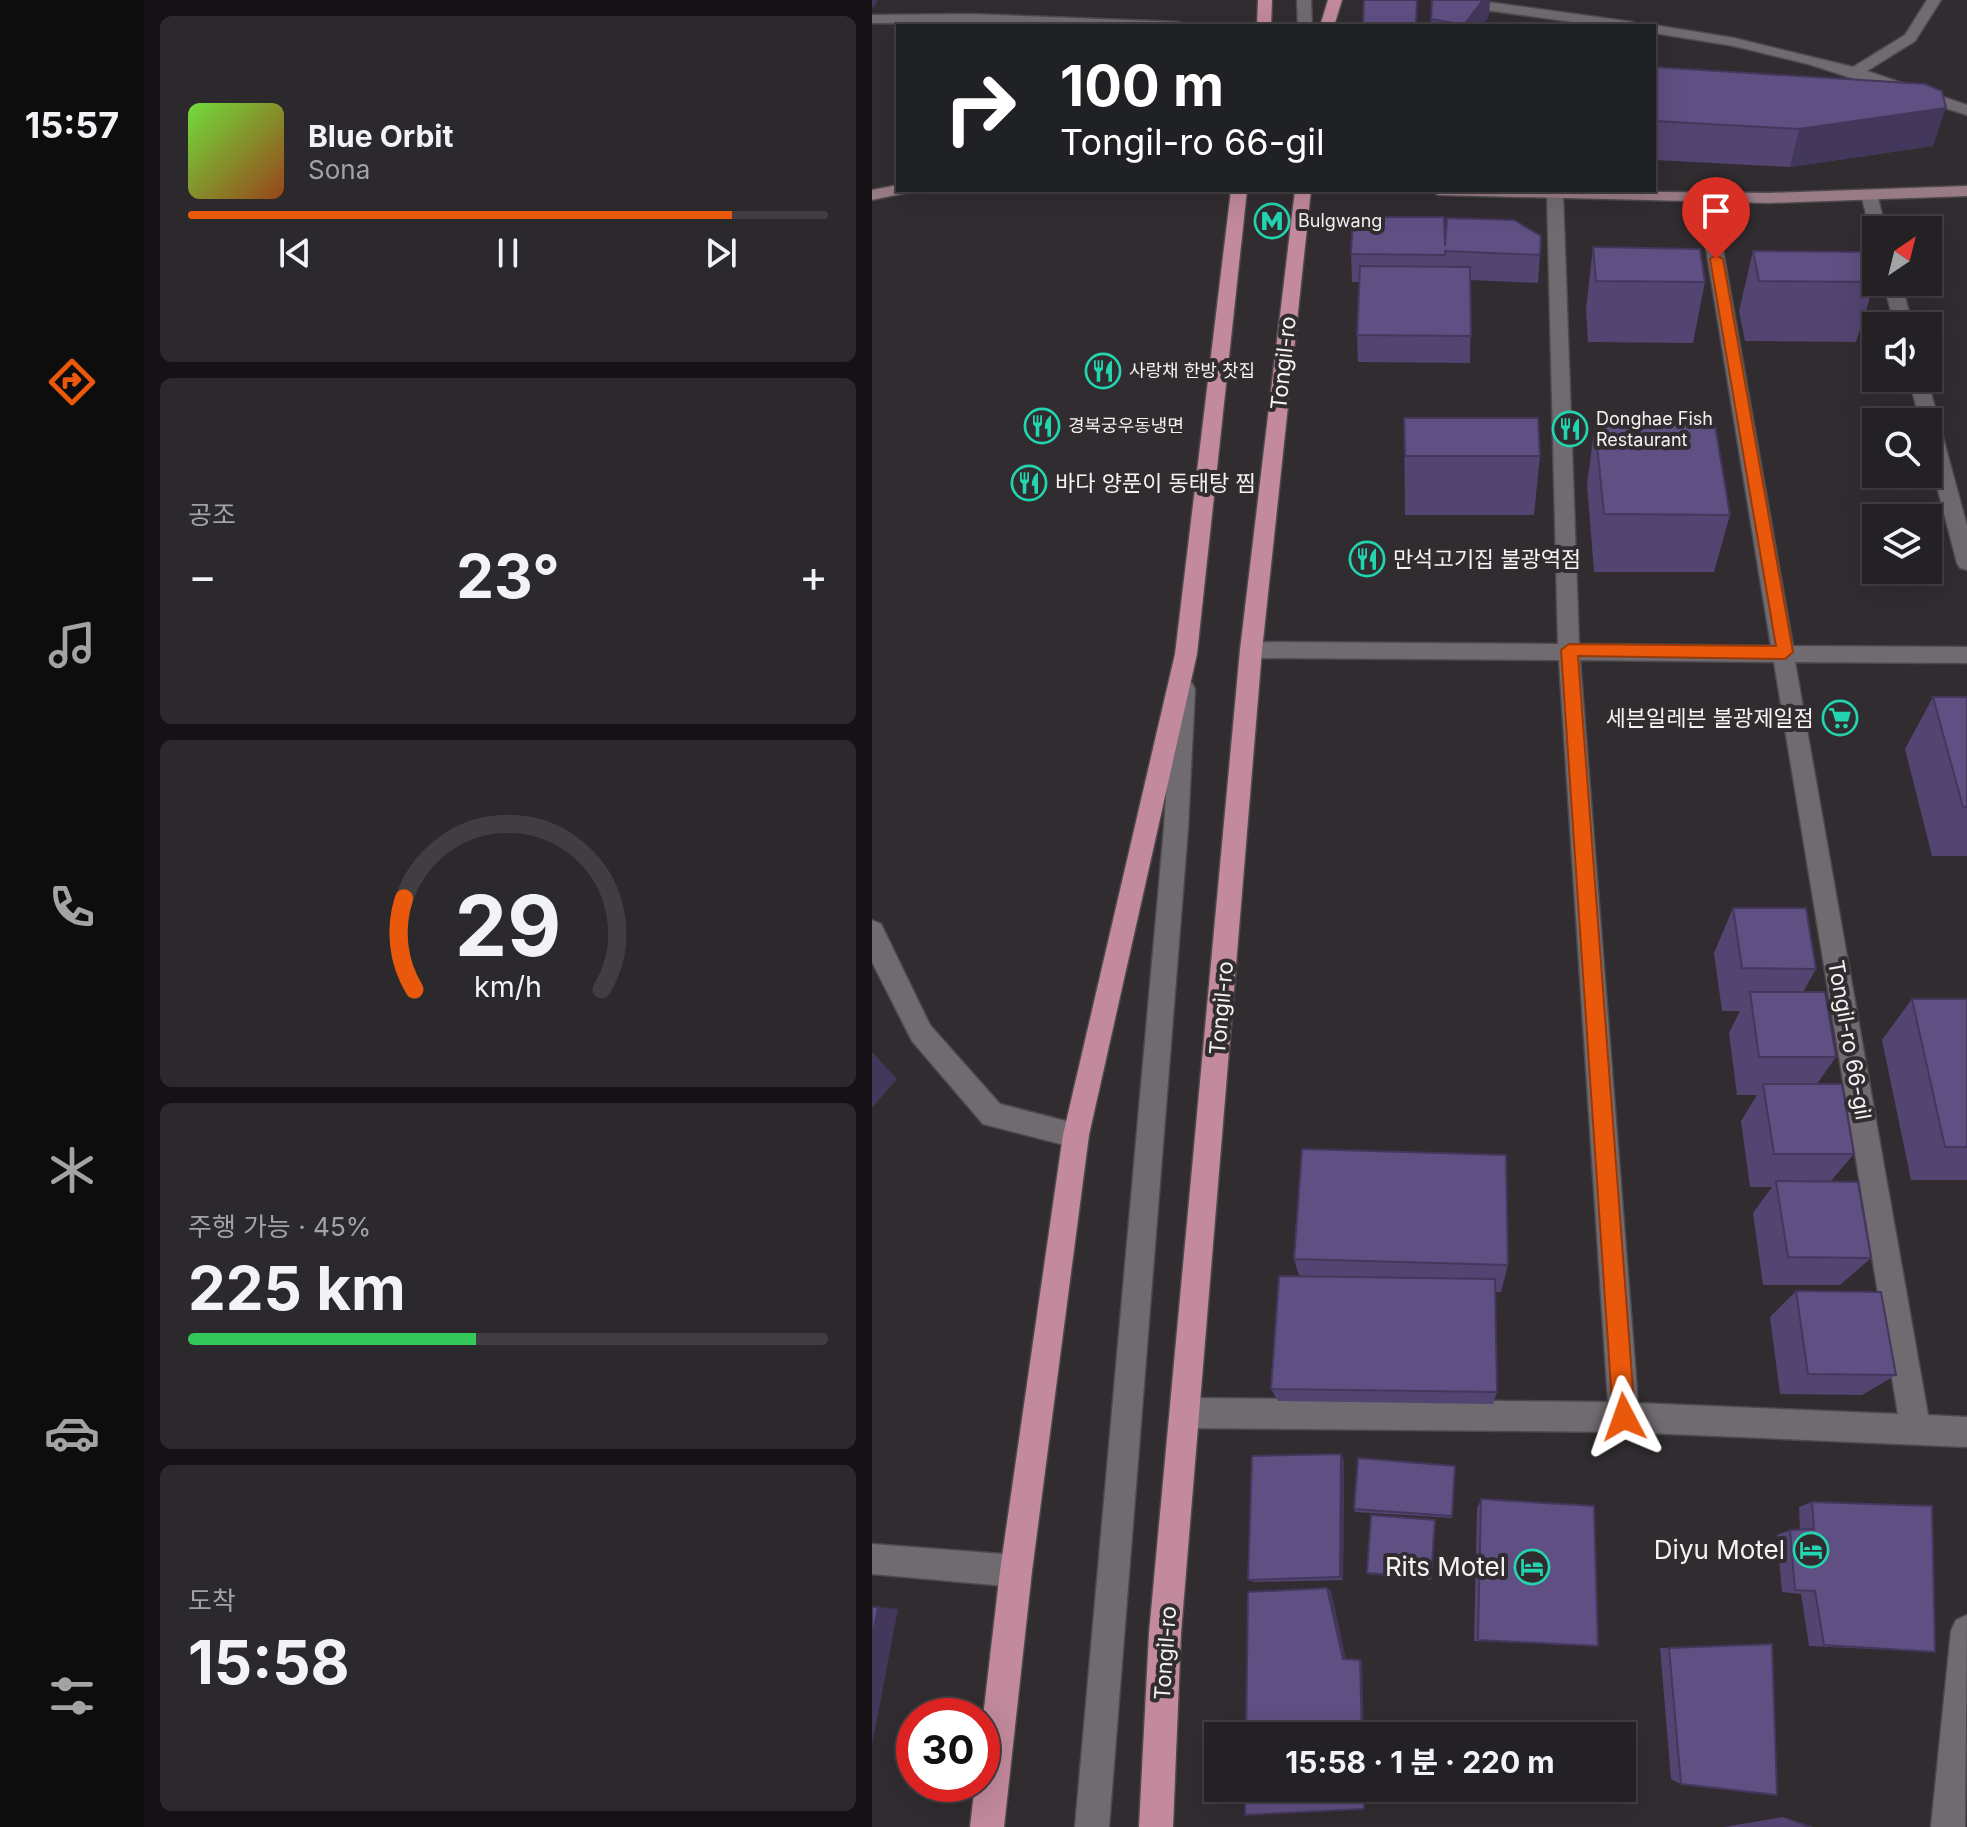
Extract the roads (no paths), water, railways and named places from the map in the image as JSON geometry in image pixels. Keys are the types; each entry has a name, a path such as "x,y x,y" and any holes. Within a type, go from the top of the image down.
{"main road":[{"path":"1264,24 1265,0"},
{"path":"1328,24 1335,0"},
{"path":"872,195 896,191"},
{"path":"1496,192 1706,199 1870,198 1967,191"},
{"path":"987,1827 1016,1571 1076,1135 1186,654 1239,192"},
{"name":"Tongil-ro","path":"1156,1827 1165,1633 1251,650 1303,192"}],"street":[{"path":"909,19 920,0"},
{"path":"1304,0 1305,24"},
{"path":"1442,0 1618,24"},
{"path":"1857,71 1910,38 1934,0"},
{"path":"872,19 1102,24"},
{"path":"1656,29 1757,45 1857,71 1967,110"},
{"path":"1555,194 1569,650 1624,1417"},
{"path":"1870,198 1874,216"},
{"name":"Tongil-ro 66-gil","path":"1706,199 1915,1428"},
{"path":"1922,392 1967,563"},
{"path":"1251,650 1967,655"},
{"path":"1092,1827 1176,828 1186,654"},
{"path":"872,931 921,1033 992,1115 1076,1135"},
{"path":"1185,1413 1624,1417 1967,1432"},
{"path":"872,1559 1016,1571"},
{"path":"1948,1827 1967,1631"}],"place":[{"name":"Bulgwang","path":"1272,221"},
{"name":"사랑채 한방 찻집","path":"1103,371"},
{"name":"경복궁우동냉면","path":"1042,426"},
{"name":"Donghae Fish Restaurant","path":"1570,429"},
{"name":"바다 양푼이 동태탕 찜","path":"1029,483"},
{"name":"만석고기집 불광역점","path":"1367,559"},
{"name":"세븐일레븐 불광제일점","path":"1840,718"},
{"name":"Diyu Motel","path":"1811,1550"},
{"name":"Rits Motel","path":"1532,1567"}]}
